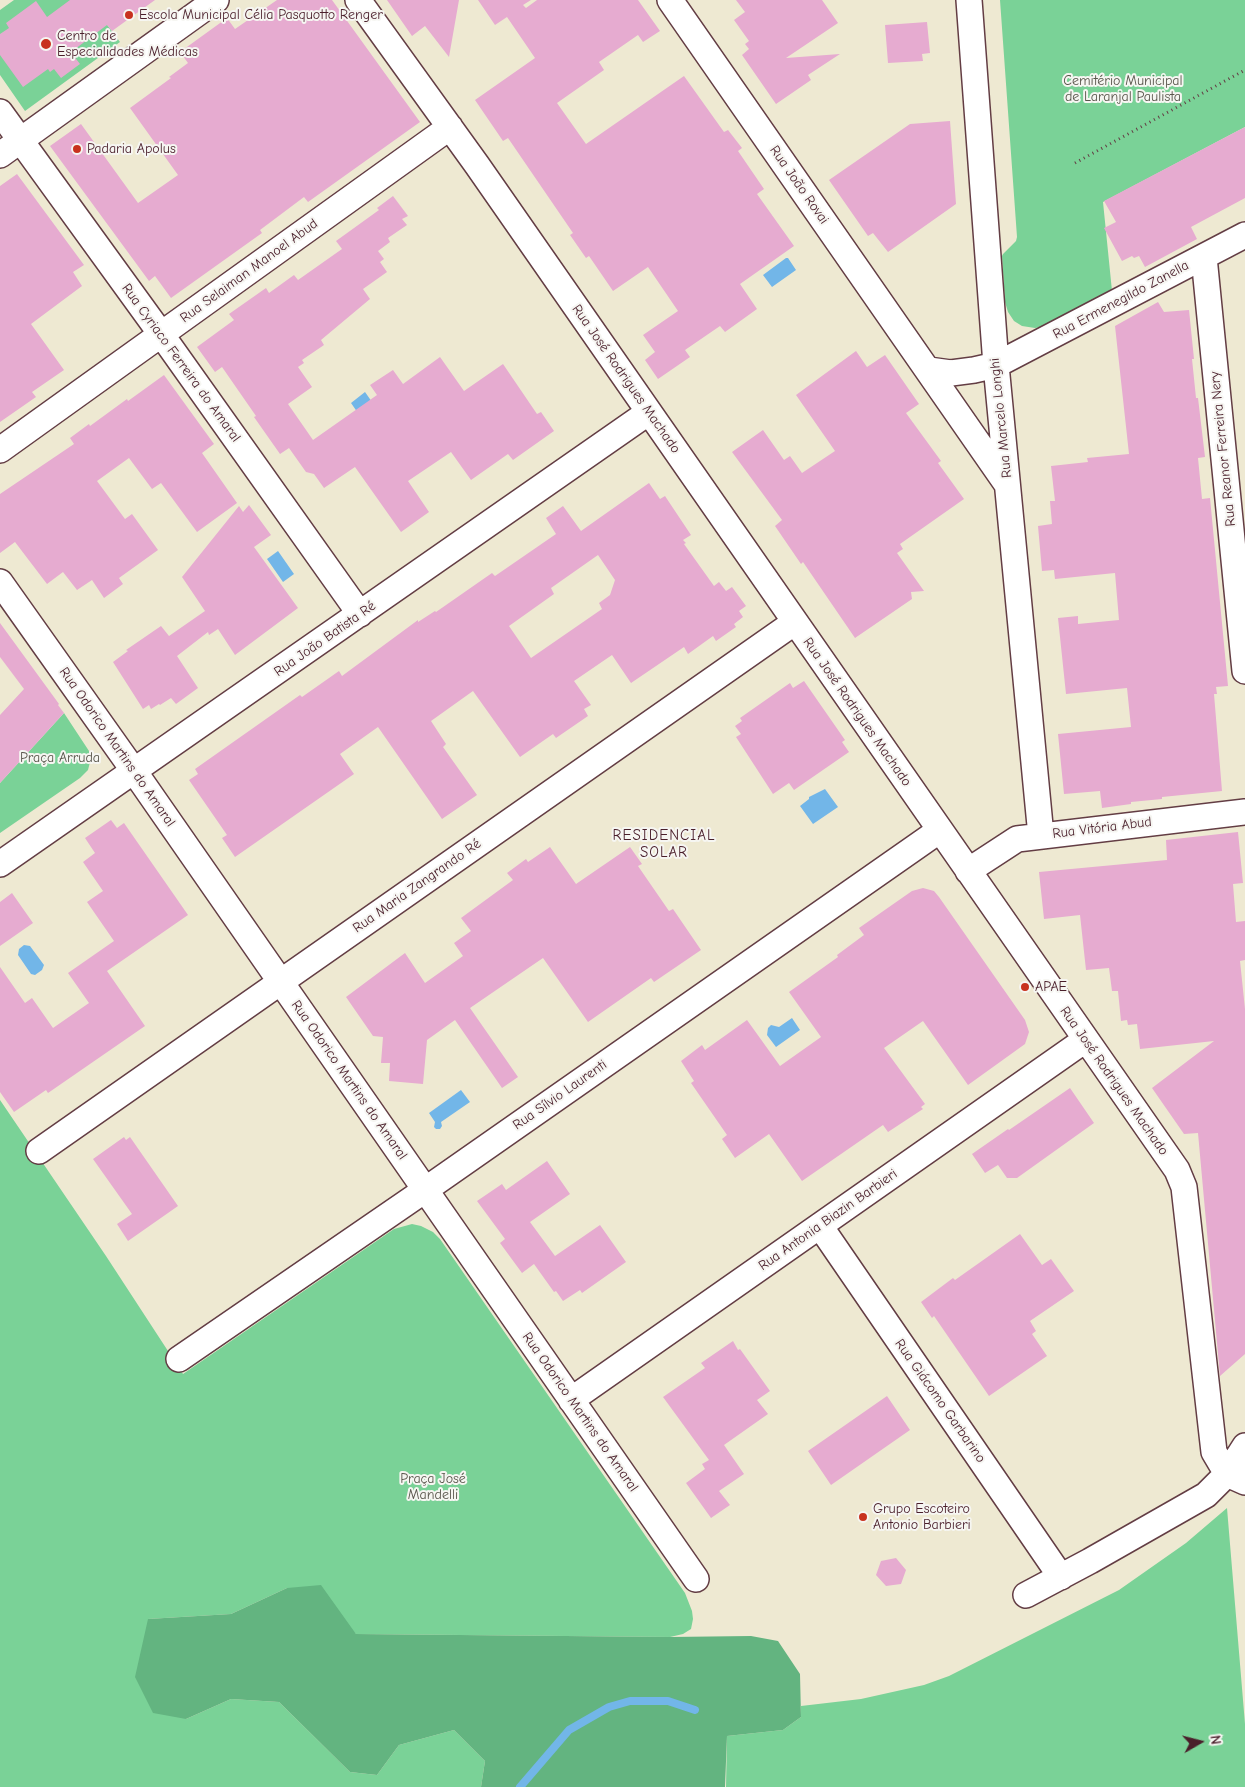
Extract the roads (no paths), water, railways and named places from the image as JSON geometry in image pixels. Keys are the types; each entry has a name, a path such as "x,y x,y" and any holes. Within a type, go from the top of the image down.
{"street":[{"path":"0,155 216,0"},
{"name":"Rua José Rodrigues Machado","path":"358,0 450,127 1177,1170 1184,1187 1214,1452 1236,1478"},
{"name":"Rua João Rovai","path":"670,0 1008,485"},
{"name":"Rua Marcelo Longhi","path":"969,0 996,365 1041,836"},
{"name":"Rua Cyriaco Ferreira do Amaral","path":"0,112 360,614"},
{"name":"Rua Selaiman Manoel Abud","path":"0,450 450,127"},
{"name":"Rua Ermenegildo Zanella","path":"996,365 1245,235"},
{"name":"Rua Reanor Ferreira Nery","path":"1204,257 1235,467 1245,671"},
{"path":"929,370 951,373 996,365"},
{"name":"Rua João Batista Ré","path":"0,864 649,412"},
{"name":"Rua Odorico Martins do Amaral","path":"0,582 134,771 696,1579"},
{"name":"Rua Maria Zangrando Ré","path":"39,1151 795,622"},
{"name":"Rua Vitória Abud","path":"968,871 1017,838 1245,812"},
{"name":"Rua Sílvio Laurenti","path":"179,1359 425,1190 940,830"},
{"name":"Rua Antonia Biazin Barbieri","path":"571,1400 1085,1040"},
{"name":"Rua Giácomo Garbarino","path":"820,1226 1062,1576"},
{"path":"1026,1595 1236,1478 1245,1446"}],"water":[{"path":"788,258 796,270 772,287 763,275"},
{"path":"365,392 384,419 369,429 351,403"},
{"path":"278,551 294,574 283,582 267,559"},
{"path":"825,789 838,807 813,824 800,806 809,797"},
{"path":"24,945 30,946 44,965 42,970 35,975 31,974 18,955 19,949"},
{"path":"792,1018 800,1030 776,1047 767,1035 768,1028 771,1025 779,1027"},
{"path":"461,1090 470,1102 441,1122 442,1126 440,1129 436,1129 434,1127 435,1122 429,1113"}],"waterway":[{"path":"520,1787 569,1730 609,1707 630,1701 668,1701 695,1710"}],"place":[{"name":"Escola Municipal Célia Pasquotto Renger","path":"129,15"},
{"name":"Centro de Especialidades Médicas","path":"46,44"},
{"name":"Padaria Apolus","path":"77,149"},
{"name":"APAE","path":"1025,987"},
{"name":"Grupo Escoteiro Antonio Barbieri","path":"863,1517"}],"district":[{"name":"RESIDENCIAL SOLAR","path":"664,844"}],"park label":[{"name":"Cemitério Municipal de Laranjal Paulista","path":"1123,89"},
{"name":"Praça Arruda","path":"60,758"},
{"name":"Praça José Mandelli","path":"433,1488"}]}
